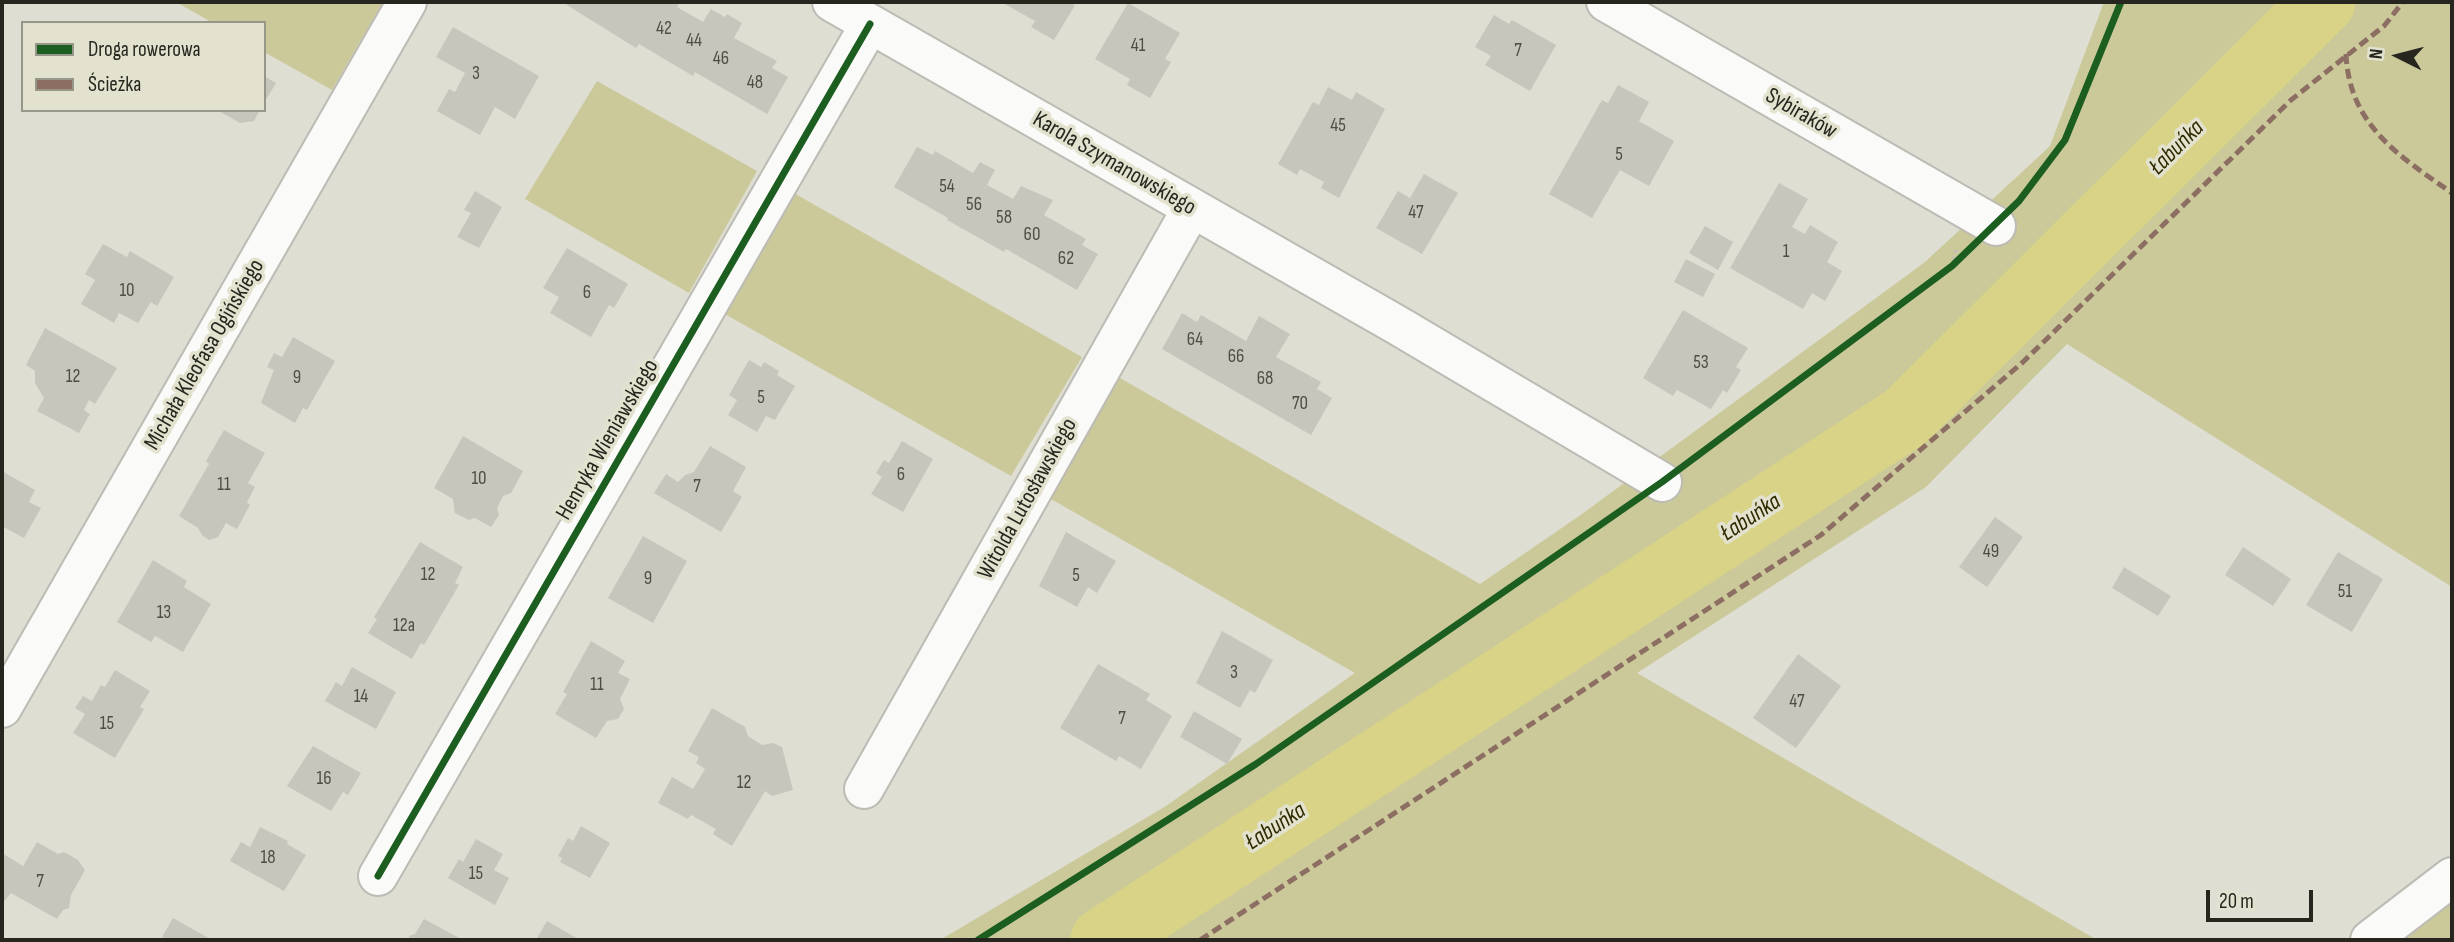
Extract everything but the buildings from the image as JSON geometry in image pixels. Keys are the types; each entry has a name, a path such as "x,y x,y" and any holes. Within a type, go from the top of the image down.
{"street":[{"name":"Michała Kleofasa Ogińskiego","path":"2,708 407,2"},
{"name":"Karola Szymanowskiego","path":"832,2 1397,325 1662,482"},
{"name":"Sybiraków","path":"1606,2 1996,226"},
{"name":"Henryka Wieniawskiego","path":"378,876 870,24"},
{"name":"Witolda Lutosławskiego","path":"864,789 1192,208"},
{"path":"2370,940 2452,877"}],"shaded area":[{"path":"176,2 383,2 332,90 266,53 266,21 209,21"},
{"path":"2104,2 2452,2 2452,587 2067,344 1926,487 1637,673 2097,940 940,940 1166,806 1355,673 1044,495 1113,374 1480,584 1582,514 1925,262 2050,146"},
{"path":"597,81 757,171 689,293 525,199"},
{"path":"792,192 1082,357 1011,476 723,313"},
{"path":"2452,895 2452,940 2394,940"}],"waterway":[{"name":"Łabuńka","path":"1103,940 1906,417 2323,2"}],"marked path":[{"path":"1200,940 1821,535 2023,362 2291,100 2384,26 2403,2"},
{"path":"2346,54 2349,79 2356,100 2367,119 2396,151 2452,193"}],"cycle path":[{"path":"978,940 1256,764 1662,482 1952,266 2019,201 2065,140 2121,2"},
{"path":"378,876 870,24"}]}
